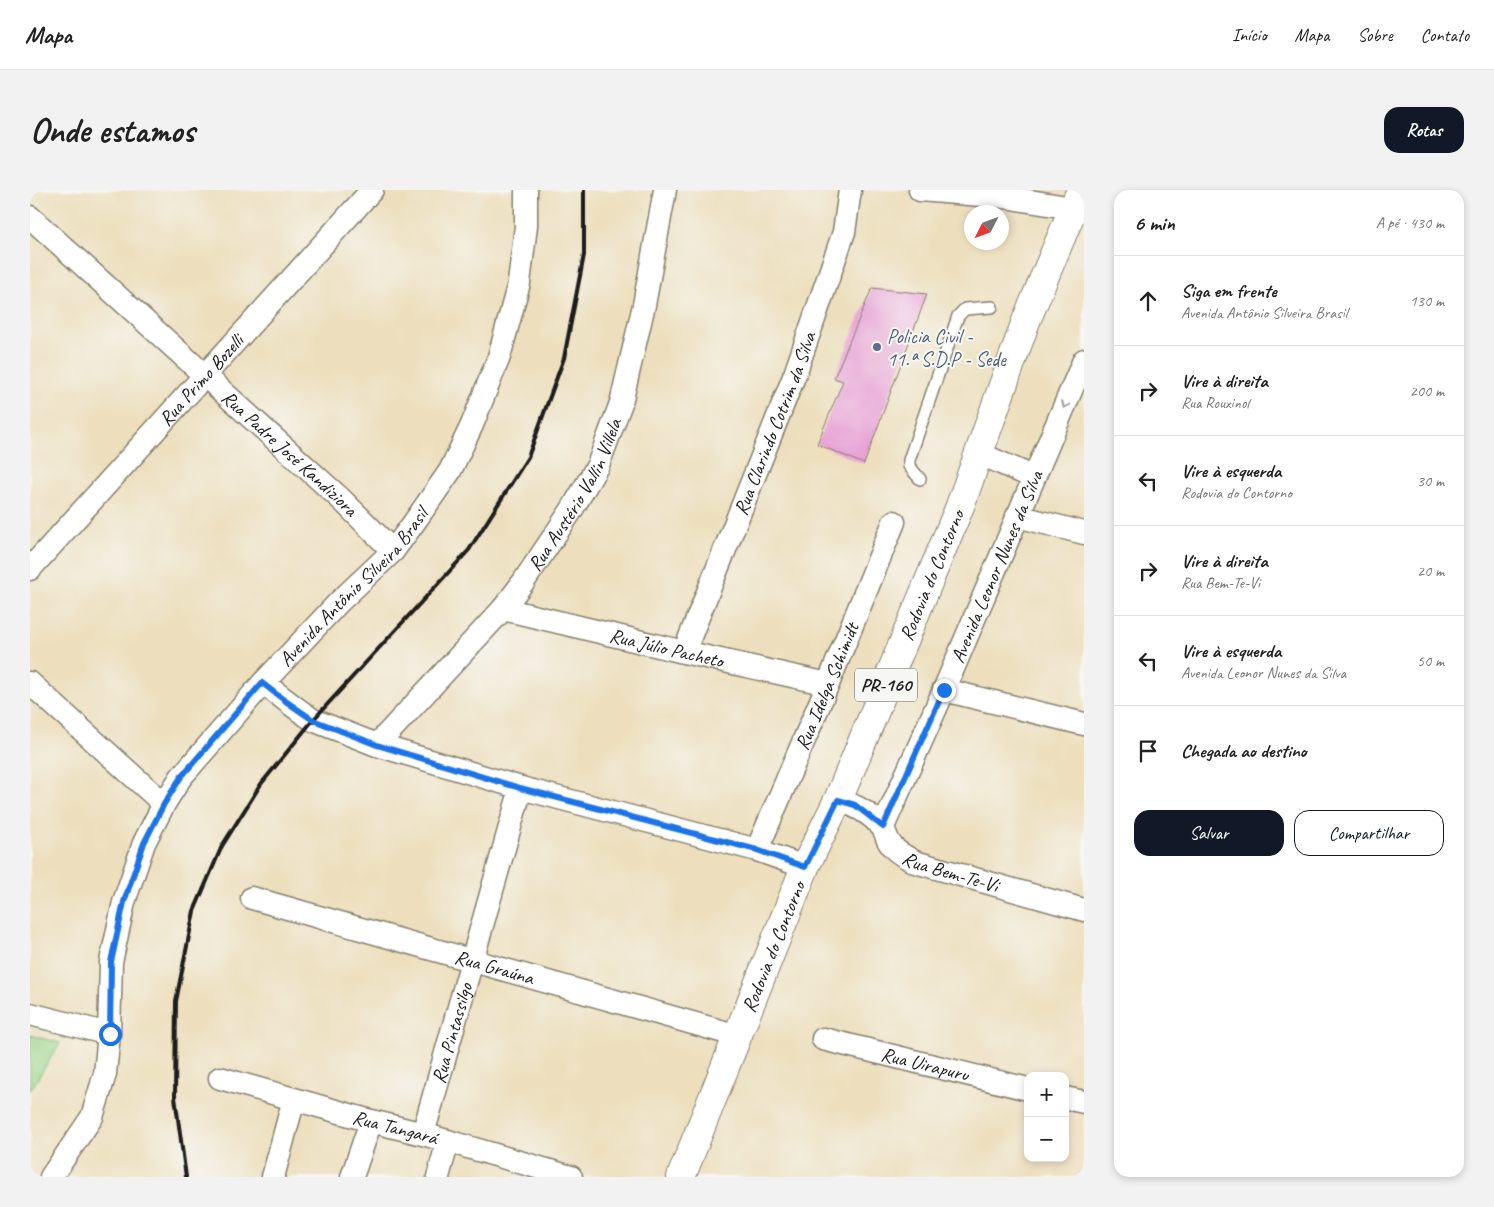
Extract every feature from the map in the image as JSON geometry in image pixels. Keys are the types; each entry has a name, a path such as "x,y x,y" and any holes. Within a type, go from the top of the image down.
{"main road":[{"name":"Rodovia do Contorno","path":"681,1177 805,867 838,800 960,506 1026,321 1077,199"}],"street":[{"name":"Rua Primo Bozelli","path":"30,569 372,190"},
{"name":"Avenida Antônio Silveira Brasil","path":"51,1177 92,1117 105,1074 110,1034 111,962 124,902 144,843 164,804 181,777 262,683 339,602 393,550 414,524 450,471 472,426 499,357 519,283 526,226 526,190"},
{"name":"Rua Austério Vallin Villela","path":"377,745 503,609 571,511 598,465 622,403 646,296 665,190"},
{"name":"Rua Clarindo Cotrim da Silva","path":"684,652 796,374 844,232 850,190"},
{"path":"920,190 1006,193 1077,199"},
{"name":"Rua Padre José Kandiziora","path":"30,217 342,500 393,550"},
{"name":"Avenida Leonor Nunes da Silva","path":"883,827 944,690 1084,360"},
{"path":"978,453 1033,477"},
{"path":"1017,516 1084,532"},
{"name":"Rua Idelga Schimidt","path":"757,850 828,684 894,522"},
{"name":"Rua Júlio Pacheto","path":"503,609 828,684"},
{"path":"30,683 164,804"},
{"path":"262,683 313,720 377,745 520,788 757,850 805,867"},
{"path":"944,690 1084,724"},
{"name":"Rua Pintassilgo","path":"423,1134 520,788"},
{"name":"Rua Bem-Te-Vi","path":"838,800 855,805 883,827 889,842 898,853 915,862 1084,910"},
{"name":"Rua Graúna","path":"252,898 738,1036"},
{"path":"30,1014 110,1034"},
{"name":"Rua Uirapuru","path":"823,1039 1024,1088"},
{"name":"Rua Tangará","path":"220,1078 571,1177"},
{"path":"273,1177 294,1099"},
{"path":"1069,1099 1084,1102"},
{"path":"352,1177 371,1121"},
{"path":"438,1177 448,1142"}],"lane":[{"path":"920,479 909,466 908,460 958,316 965,309 992,307"}],"green space":[{"path":"30,1035 60,1043 30,1091"}],"building":[{"name":"Policia Civil - 11.ª S.D.P - Sede","path":"872,288 927,294 864,464 817,444 843,381 834,378"}],"railway":[{"path":"186,1177 175,1097 176,1001 194,911 222,846 261,784 313,720 469,550 528,457 564,358 584,255 584,190"}],"place":[{"name":"Policia Civil - 11.ª S.D.P - Sede","path":"877,347"}],"route":[{"path":"110,1034 111,962 124,902 144,843 164,804 181,777 262,683 313,720 377,745 520,788 757,850 805,867 838,800 855,805 883,827 944,690"}]}
